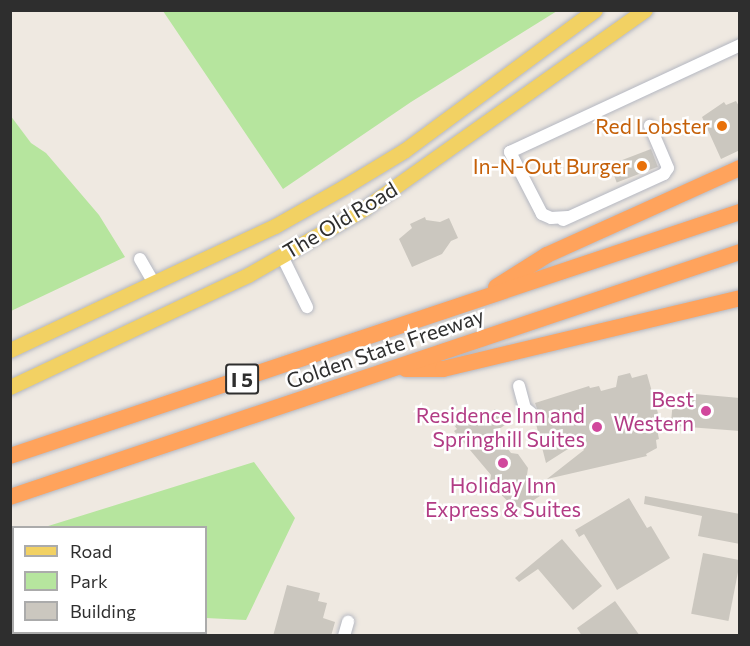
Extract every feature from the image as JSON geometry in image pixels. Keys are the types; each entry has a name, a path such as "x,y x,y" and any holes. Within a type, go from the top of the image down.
{"highway":[{"name":"I 5","path":"473,302 547,255 740,168"},
{"name":"Golden State Freeway","path":"10,456 740,212"},
{"name":"Golden State Freeway","path":"10,497 740,252"},
{"name":"I 5","path":"393,369 444,369 740,298"}],"main road":[{"name":"The Old Road","path":"10,350 275,226 373,170 405,150 595,10"},
{"name":"The Old Road","path":"10,387 282,256 365,208 645,10"}],"lane":[{"path":"650,126 668,168 664,174 554,224 540,221 526,198 525,185 510,152 740,45"},
{"path":"282,256 307,307"},
{"path":"141,259 154,283"},
{"path":"519,386 525,408 531,413"},
{"path":"344,636 348,622"}],"green space":[{"path":"163,11 557,11 411,102 283,189"},
{"path":"10,115 31,143 46,153 99,215 125,257 11,311"},
{"path":"254,462 295,518 246,620 207,618 207,526 48,526"},
{"path":"12,537 12,634 109,634 106,636 11,635 10,538"}],"building":[{"name":"Red Lobster","path":"736,101 740,108 740,150 721,159 702,117 724,102 726,105"},
{"path":"651,149 658,167 617,183 610,165"},
{"path":"425,217 426,220 440,222 449,218 458,238 451,241 442,254 412,267 399,239 412,228 410,224"},
{"name":"Residence Inn and Springhill Suites","path":"630,373 632,378 647,374 661,424 656,425 659,439 656,440 657,448 646,454 647,456 547,479 584,450 579,442 546,463 535,420 539,414 535,403 589,386 590,388 599,386 601,391 616,387 618,376"},
{"name":"Best Western","path":"695,394 740,398 740,431 675,426 676,422 671,423 673,399 677,400 677,396 694,397"},
{"name":"Holiday Inn Express & Suites","path":"495,409 499,414 505,410 513,419 495,432 511,453 518,454 528,468 527,475 543,494 517,511 490,483 491,475 454,431 457,429 454,425 465,417 471,425 488,411 490,413"},
{"path":"645,496 740,514 740,544 698,536 702,516 644,504"},
{"path":"629,498 647,528 651,526 670,558 617,590 584,534 579,537 575,530"},
{"path":"562,539 602,586 573,610 538,569 519,582 515,578"},
{"path":"703,553 740,560 728,621 691,614"},
{"path":"287,585 320,593 318,601 327,603 323,618 335,622 331,636 273,636"},
{"path":"615,601 640,636 582,636 577,628"}],"place":[{"name":"Red Lobster","path":"722,126"},
{"name":"In-N-Out Burger","path":"642,166"},
{"name":"Best Western","path":"706,411"},
{"name":"Residence Inn and Springhill Suites","path":"597,427"},
{"name":"Holiday Inn Express & Suites","path":"503,463"}]}
